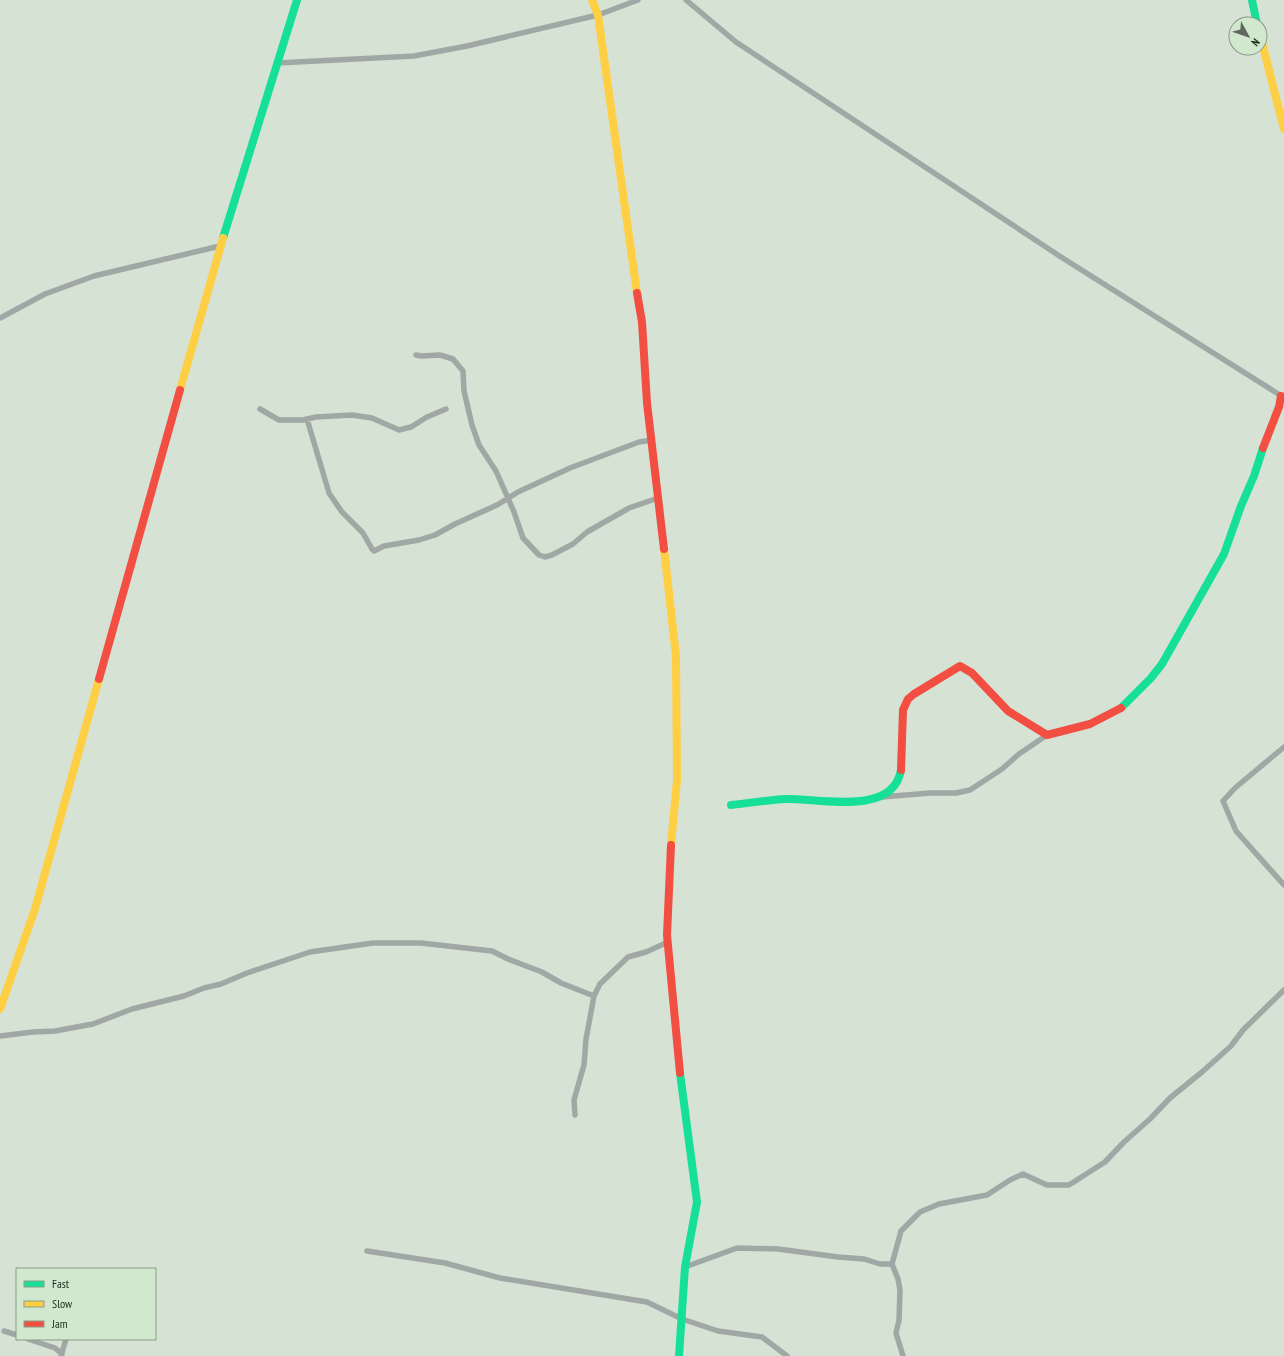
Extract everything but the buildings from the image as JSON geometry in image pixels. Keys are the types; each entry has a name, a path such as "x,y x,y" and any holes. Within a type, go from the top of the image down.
{"main road":[{"path":"0,1009 35,910 220,246 297,0"},
{"path":"592,0 598,15 631,255 642,322 647,403 676,656 677,780 670,835 668,942 683,1099 697,1202 685,1267 679,1356"},
{"path":"1252,0 1255,16"},
{"path":"1265,56 1284,129"},
{"path":"731,806 787,799 840,802 860,801 881,797 895,787 901,772 903,710 908,699 960,666 972,673 1008,711 1047,735 1090,724 1119,710 1146,684 1162,664 1224,554 1283,397"}],"street":[{"path":"277,63 414,56 467,46 598,15 638,0"},
{"path":"686,0 736,42 1061,257 1283,397"},
{"path":"0,318 45,294 94,276 220,246"},
{"path":"416,355 440,355 453,360 460,366 463,371 464,391 468,408 479,446 496,471 524,538 539,555 545,557 552,555 573,544 588,532 629,508 658,498"},
{"path":"260,409 279,420 352,415 372,418 395,430 411,427 427,417 446,409"},
{"path":"307,419 329,493 342,512 363,533 374,551 384,546 419,540 435,535 455,524 484,512 558,473 640,442 652,440"},
{"path":"881,797 956,793 970,790 1002,769 1018,754 1047,735"},
{"path":"1284,747 1235,788 1223,801 1236,831 1284,885"},
{"path":"575,1115 574,1100 584,1065 586,1039 594,996 600,984 628,957 646,952 668,942"},
{"path":"0,1036 55,1031 93,1024 132,1010 221,984 247,973 310,952 372,943 421,943 492,951 542,972 561,983 594,996"},
{"path":"903,1356 896,1333 900,1290 898,1279 892,1264 901,1231 920,1212 940,1204 988,1195 1010,1180 1023,1174 1047,1185 1069,1185 1105,1162 1170,1098 1202,1072 1230,1046 1243,1030 1284,990"},
{"path":"685,1267 737,1248 778,1249 838,1257 864,1258 880,1264 892,1264"},
{"path":"367,1251 445,1264 500,1278 647,1302 682,1319 718,1331 762,1337 787,1356"},
{"path":"4,1330 16,1335"},
{"path":"31,1340 55,1348 62,1355"},
{"path":"62,1355 66,1340"}],"traffic: fast":[{"path":"223,238 297,0"},
{"path":"1252,0 1255,16"},
{"path":"1121,708 1151,678 1162,664 1224,554 1241,506 1254,476 1263,448"},
{"path":"731,805 786,799 835,802 870,800 884,794 895,785 901,770"},
{"path":"679,1356 685,1267 697,1202 680,1073"}],"traffic: slow":[{"path":"592,0 598,15 637,293"},
{"path":"1265,56 1284,129"},
{"path":"180,390 223,238"},
{"path":"664,549 676,656 677,780 671,845"},
{"path":"0,1009 35,909 99,679"}],"traffic: jam":[{"path":"637,293 642,322 647,403 664,549"},
{"path":"99,679 180,390"},
{"path":"1263,448 1279,407 1281,396"},
{"path":"901,770 903,710 908,699 960,666 972,673 1008,711 1047,735 1090,724 1121,708"},
{"path":"671,845 667,935 680,1073"}]}
